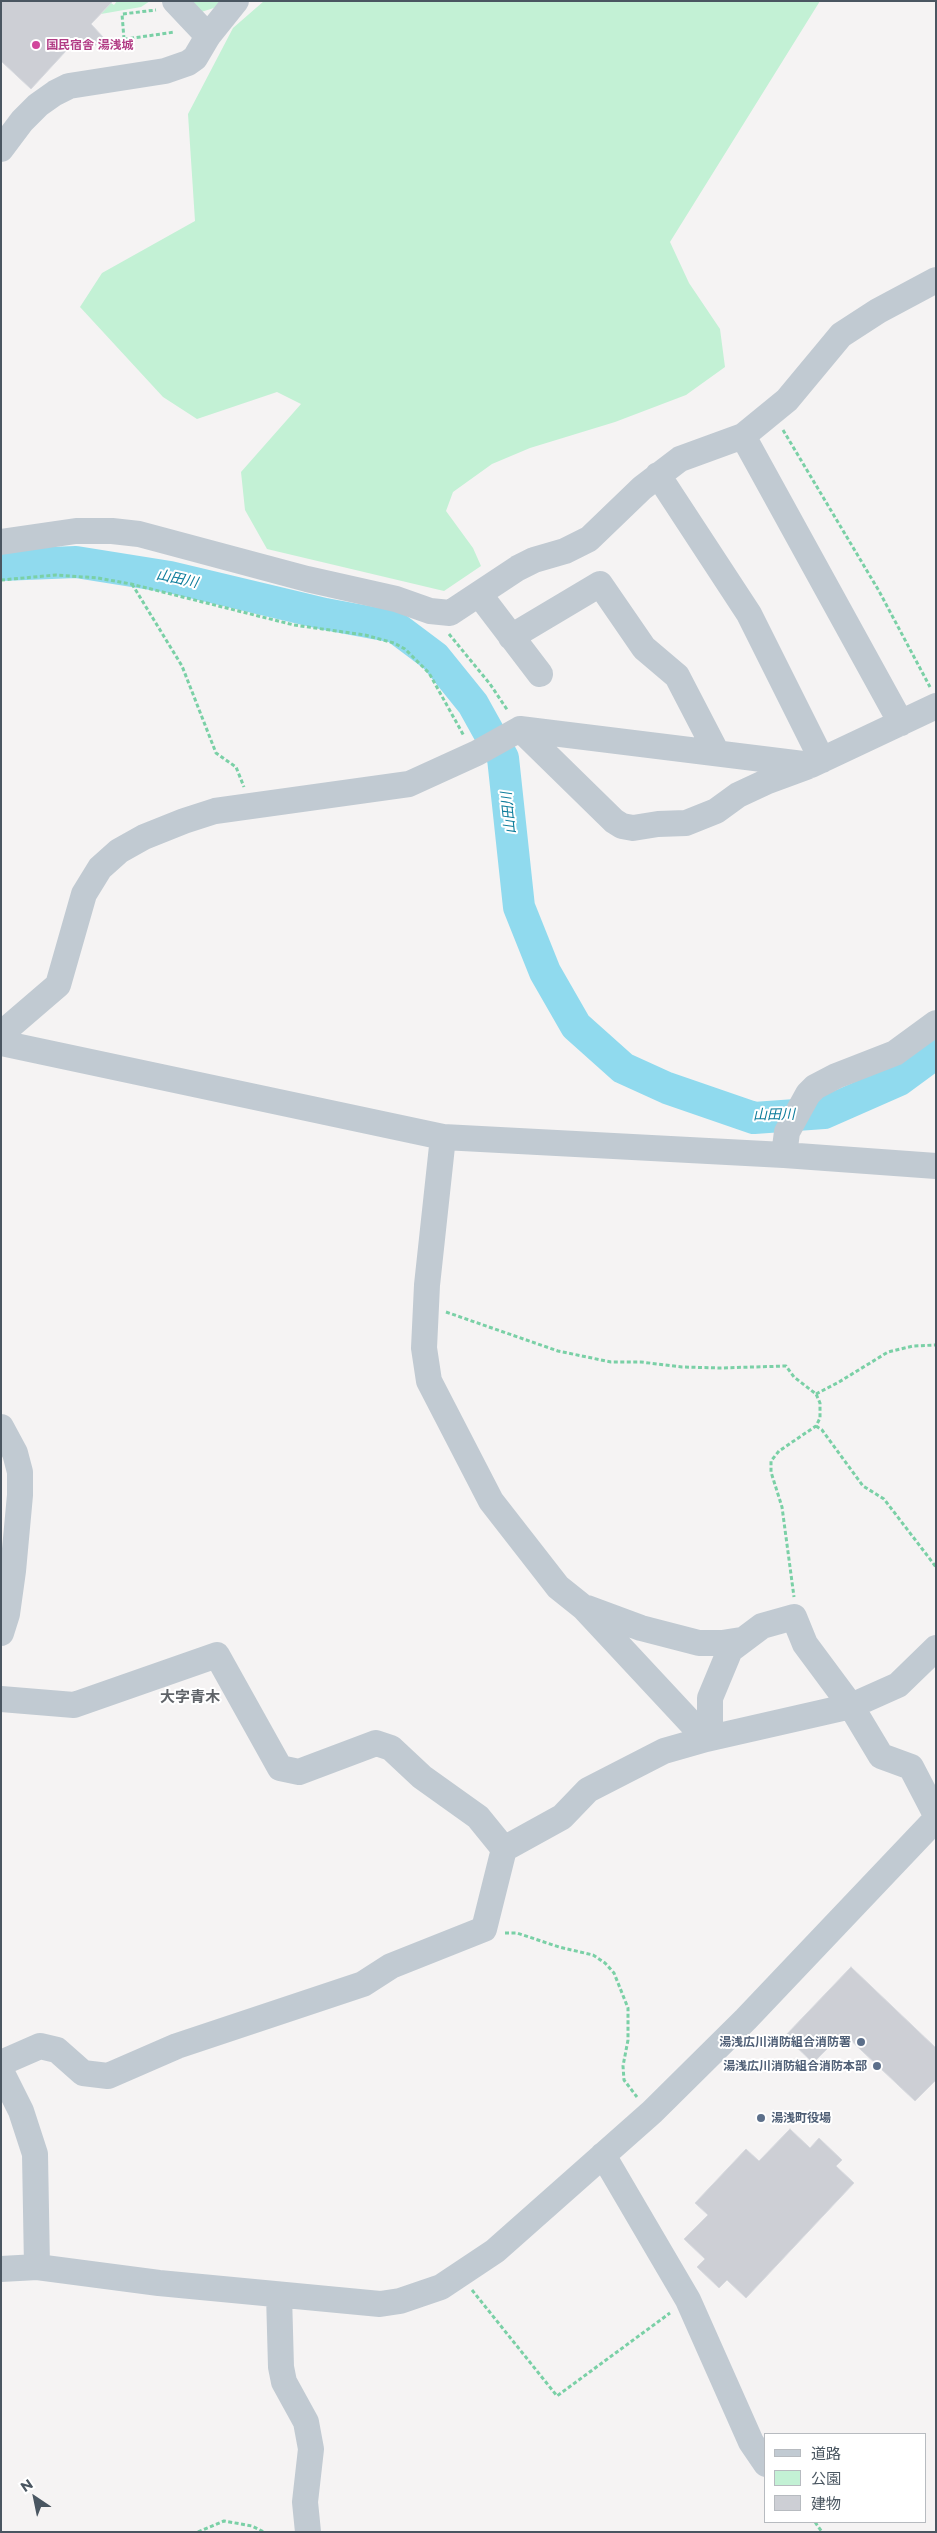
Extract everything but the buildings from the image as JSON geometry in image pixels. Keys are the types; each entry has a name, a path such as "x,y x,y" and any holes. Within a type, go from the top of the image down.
{"street":[{"path":"1,149 22,120 55,93 84,82 179,67 195,58 204,32 236,1"},
{"path":"177,4 204,32"},
{"path":"1,542 76,531 112,531 140,534 307,579 396,599 430,611 450,613 518,568 589,539 658,475 680,459 743,436 802,385 820,358 841,335 878,311 936,280"},
{"path":"743,436 901,723"},
{"path":"658,475 749,614 816,762"},
{"path":"511,637 600,584 644,648 677,676 717,753"},
{"path":"479,594 540,674"},
{"path":"517,730 614,821 622,826 633,828 658,824 675,825 692,821 716,811 738,795 768,780 816,762 901,723 934,698"},
{"path":"1,1034 58,985 84,894 91,880 108,860 144,837 184,821 215,811 409,784 476,754 517,730 717,753 816,762"},
{"path":"784,1154 788,1132 808,1094 815,1087 836,1076 895,1053 936,1023"},
{"path":"1,1043 442,1137 784,1154 936,1166"},
{"path":"442,1137 426,1305 424,1348 429,1381 491,1501 558,1588 583,1607 706,1739"},
{"path":"1,1427 15,1453 20,1472 20,1494 13,1571 7,1614 1,1632"},
{"path":"583,1607 641,1628 699,1643 722,1643 741,1640"},
{"path":"1,2269 37,2267 159,2284 380,2304 422,2296 461,2276 495,2251 652,2112 746,2019 936,1817 911,1767 882,1756 851,1706 805,1644 794,1617 762,1626 730,1650 714,1684 710,1698 710,1724 706,1739"},
{"path":"1,2063 40,2046 57,2050 83,2073 108,2076 177,2046 363,1984 390,1966 484,1929 504,1849 562,1817 588,1790 664,1751 706,1739 851,1706 898,1685 936,1648"},
{"path":"1,1699 74,1705 217,1655 280,1768 299,1772 376,1744 390,1748 422,1778 478,1817 504,1849"},
{"path":"1,2072 21,2111 35,2154 37,2267"},
{"path":"603,2155 688,2300 751,2442 764,2461"},
{"path":"279,2295 281,2367 284,2382 306,2422 311,2449 305,2502 308,2532"}],"path":[{"path":"124,40 122,14 177,4"},
{"path":"98,43 204,32"},
{"path":"772,412 879,592 934,698"},
{"path":"1,580 31,576 80,575 131,584 294,625 365,635 394,643 405,649 428,673 439,688 476,754"},
{"path":"131,584 182,666 216,753 236,767 244,785 247,807"},
{"path":"430,611 490,684 517,730"},
{"path":"426,1305 522,1340 612,1362 641,1362 682,1367 786,1366 794,1377 816,1394 820,1403 820,1418 816,1426 779,1452 771,1461 771,1472 782,1507 791,1567 794,1617"},
{"path":"816,1394 888,1352 913,1346 936,1346"},
{"path":"816,1426 822,1430 864,1486 884,1500 936,1567"},
{"path":"484,1929 525,1935 559,1947 593,1955 605,1962 614,1973 628,2008 628,2040 623,2066 624,2080 652,2112"},
{"path":"461,2276 557,2396 688,2300"},
{"path":"198,2532 224,2521 252,2526 264,2532"}],"green space":[{"path":"117,1 150,1 141,7 101,14 111,3 114,5"},
{"path":"183,1 224,1 220,6 195,14"},
{"path":"264,1 820,1 670,242 689,283 720,329 725,367 686,395 615,422 530,448 492,464 453,492 446,511 473,548 481,566 444,591 267,549 245,510 241,472 301,404 277,392 197,419 163,397 80,307 102,273 195,221 188,114 233,28"}],"waterway":[{"name":"山田川","path":"1,565 76,562 170,577 325,614 395,627 435,657 473,704 503,758 519,907 545,972 576,1026 623,1068 667,1088 754,1118 824,1113 899,1080 936,1053"}],"place":[{"name":"国民宿舎 湯浅城","path":"36,45"},
{"name":"湯浅広川消防組合消防署","path":"861,2042"},
{"name":"湯浅広川消防組合消防本部","path":"877,2066"},
{"name":"湯浅町役場","path":"761,2118"}],"district":[{"name":"大字青木","path":"190,1698"}]}
